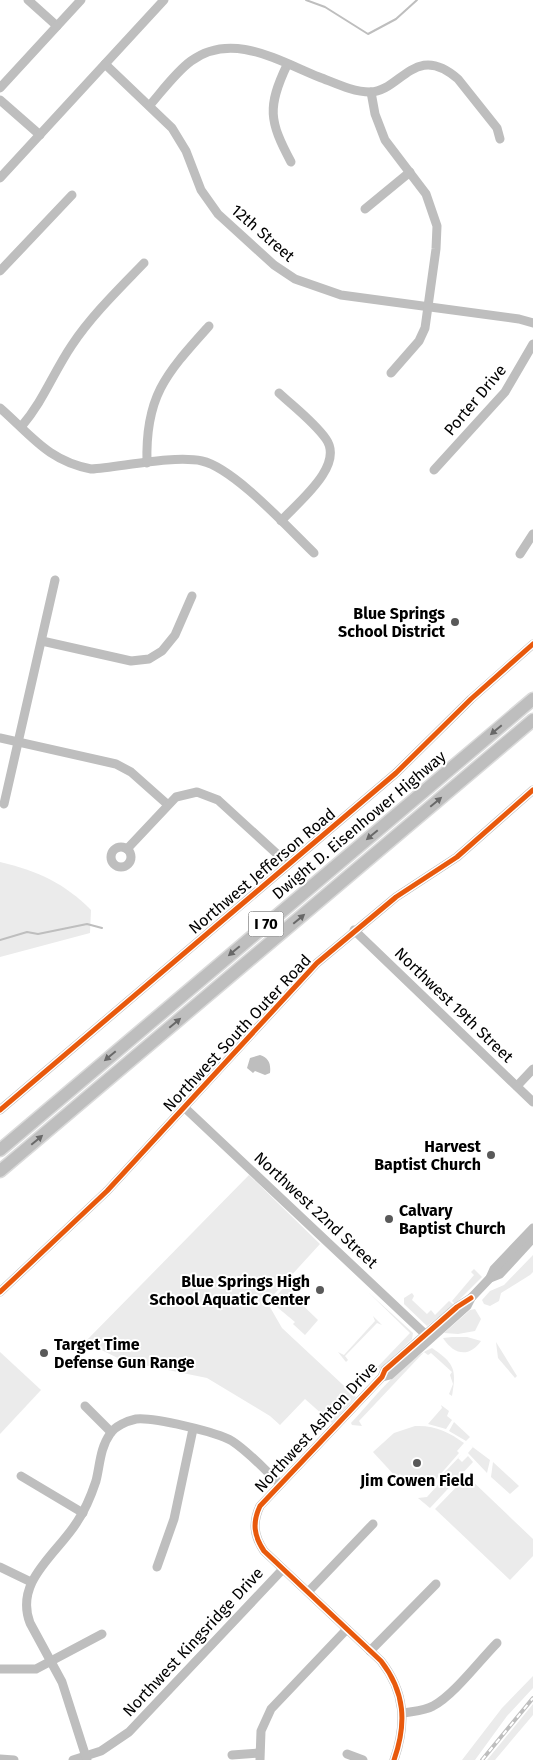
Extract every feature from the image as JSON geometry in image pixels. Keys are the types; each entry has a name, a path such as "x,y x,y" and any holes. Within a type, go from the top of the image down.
{"highway":[{"name":"Dwight D. Eisenhower Highway","path":"0,1150 533,699"},
{"name":"Dwight D. Eisenhower Highway","path":"0,1171 533,720"}],"street":[{"path":"28,0 57,26"},
{"path":"0,88 81,0"},
{"path":"0,178 164,0"},
{"path":"150,105 184,67 212,50 233,46 244,48 352,90 371,92 381,89 414,68 434,66 442,68 458,79 497,128 500,140"},
{"name":"12th Street","path":"105,64 150,105 178,137 201,190 213,208 274,265 298,281 329,293 519,319 533,323"},
{"path":"287,65 273,99 272,111 278,134 291,162"},
{"path":"371,92 375,114 385,140 430,202 437,226 429,308 425,328 418,341 391,373"},
{"path":"0,100 40,134"},
{"path":"365,209 410,172"},
{"path":"0,271 72,195"},
{"path":"21,427 37,408 62,361 80,334 144,263"},
{"path":"147,463 148,423 157,392 175,364 209,326"},
{"name":"Porter Drive","path":"434,470 505,392 533,344"},
{"path":"279,393 328,441 331,458 324,475 280,521"},
{"path":"0,408 51,455 76,466 91,468 190,460 213,464 232,475 314,553"},
{"path":"520,554 533,534"},
{"path":"4,804 55,580"},
{"path":"42,641 131,661 149,659 162,651 175,635 192,596"},
{"name":"Northwest Jefferson Road","path":"0,1110 396,774 471,699 533,644"},
{"path":"0,738 125,767 168,804"},
{"name":"Northwest South Outer Road","path":"0,1292 107,1191 317,963 354,930 396,897 457,857 533,790"},
{"path":"127,849 176,797 197,792 218,800 288,864"},
{"name":"Northwest 19th Street","path":"354,930 533,1102"},
{"path":"517,1086 533,1069"},
{"name":"Northwest 22nd Street","path":"185,1108 426,1334"},
{"name":"Northwest Ashton Drive","path":"283,1569 264,1551 259,1543 254,1522 260,1506 382,1377 385,1370 471,1298 490,1278 494,1269 533,1228"},
{"name":"Northwest Ashton Drive","path":"490,1278 500,1274 533,1238"},
{"name":"Northwest Ashton Drive","path":"382,1377 390,1375 468,1306 471,1298"},
{"path":"85,1406 111,1432"},
{"path":"87,1759 67,1694 26,1612 26,1600 31,1582 83,1513 96,1480 103,1448 111,1432 122,1424 146,1419 207,1431 232,1441 280,1484"},
{"path":"157,1567 174,1519 193,1429"},
{"path":"21,1476 83,1513"},
{"path":"308,1592 373,1524"},
{"path":"0,1567 31,1582"},
{"name":"Northwest Kingsridge Drive","path":"73,1760 87,1759 129,1732 283,1569 381,1661 395,1682 403,1713"},
{"path":"370,1651 436,1584"},
{"path":"232,1755 260,1756 261,1731 271,1709 347,1628"},
{"path":"0,1669 31,1670 51,1663 102,1634"},
{"path":"394,1760 403,1729 403,1713 424,1710 434,1706 446,1697 497,1643"},
{"path":"347,1754 363,1760"},
{"path":"0,1759 14,1760"}],"shaded area":[{"path":"0,862 50,879 71,892 91,910 90,933 0,957"},
{"path":"260,1055 266,1058 270,1064 270,1073 265,1075 255,1071 253,1073 247,1068 250,1058"},
{"path":"249,1175 320,1244 267,1302 282,1328 356,1397 332,1423 305,1399 280,1425 270,1416 207,1378 124,1361 85,1342"},
{"path":"533,1255 533,1272 530,1275 501,1293 499,1301 490,1306 484,1304 482,1300 490,1291 504,1285"},
{"path":"474,1269 482,1277 455,1304 452,1301 474,1275 471,1272"},
{"path":"287,1284 294,1291 291,1294 318,1320 305,1335 293,1324 295,1322 271,1302"},
{"path":"368,1292 413,1333 412,1339 368,1380 367,1378 410,1333"},
{"path":"412,1293 414,1296 412,1300 427,1314 431,1310 435,1315 449,1301 454,1305 427,1326 404,1304 404,1298"},
{"path":"475,1309 481,1319 475,1331 458,1334 444,1333 470,1310"},
{"path":"373,1316 382,1325 377,1323 345,1356 348,1360 346,1362 338,1352 344,1355 375,1321"},
{"path":"467,1337 481,1341 472,1350 462,1352 452,1348 443,1338"},
{"path":"496,1342 517,1376 515,1378 498,1358"},
{"path":"432,1348 449,1363 454,1373 452,1396 449,1394 453,1384 450,1375 452,1372 431,1353 428,1355 424,1352"},
{"path":"0,1352 41,1390 0,1434"},
{"path":"424,1352 359,1421 362,1426 352,1425 351,1423 389,1381"},
{"path":"441,1405 449,1411 447,1416 452,1420 446,1429 428,1424 442,1408"},
{"path":"454,1422 470,1437 466,1441 449,1431"},
{"name":"Jim Cowen Field","path":"415,1426 441,1430 464,1443 457,1451 459,1453 431,1485 423,1488 413,1486 400,1474 396,1477 373,1452 394,1433"},
{"path":"473,1447 490,1460 487,1473 468,1453"},
{"path":"468,1456 473,1462 430,1508 418,1498 427,1497 446,1476 444,1473 458,1458 462,1462"},
{"path":"493,1462 519,1486 510,1494 491,1477"},
{"path":"467,1476 533,1539 533,1556 510,1580 435,1509"},
{"path":"533,1676 533,1688 507,1716 475,1760 462,1760 502,1708"},
{"path":"533,1704 533,1715 495,1760 487,1760"}],"waterway":[{"path":"306,0 325,7 368,34 396,19 417,0"},
{"path":"0,940 27,932 38,934 87,924 102,928"}],"railway":[{"path":"482,1760 533,1698"}],"cycle path":[{"path":"0,1110 396,773 471,699 533,644"},
{"path":"0,1292 107,1191 317,963 396,897 457,857 533,790"},
{"path":"394,1760 402,1721 399,1696 389,1673 381,1661 264,1551 256,1535 255,1524 260,1506 382,1377 385,1370 457,1307 471,1298"}],"place":[{"name":"Blue Springs School District","path":"455,622"},
{"name":"Harvest Baptist Church","path":"491,1155"},
{"name":"Calvary Baptist Church","path":"389,1219"},
{"name":"Blue Springs High School Aquatic Center","path":"320,1290"},
{"name":"Target Time Defense Gun Range","path":"44,1353"},
{"name":"Jim Cowen Field","path":"417,1463"}]}
